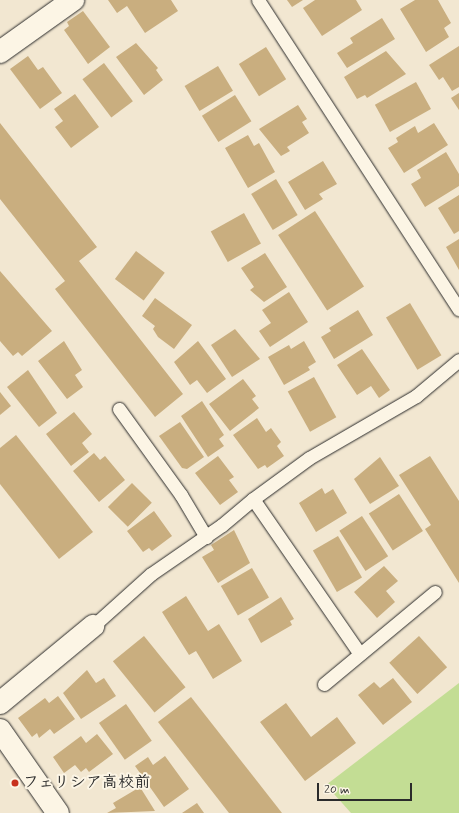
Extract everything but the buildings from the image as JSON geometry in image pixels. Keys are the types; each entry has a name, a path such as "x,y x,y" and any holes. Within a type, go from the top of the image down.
{"street":[{"path":"0,52 73,0"},
{"path":"0,703 93,626"},
{"path":"0,730 58,813"}],"lane":[{"path":"258,0 459,310"},
{"path":"93,626 151,574 206,537 253,499 309,458 416,396 459,360"},
{"path":"120,409 206,537"},
{"path":"253,499 360,654"},
{"path":"324,684 435,592"}],"green space":[{"path":"459,683 459,813 351,813 326,785"}],"place":[{"name":"フェリシア高校前","path":"15,783"}]}
